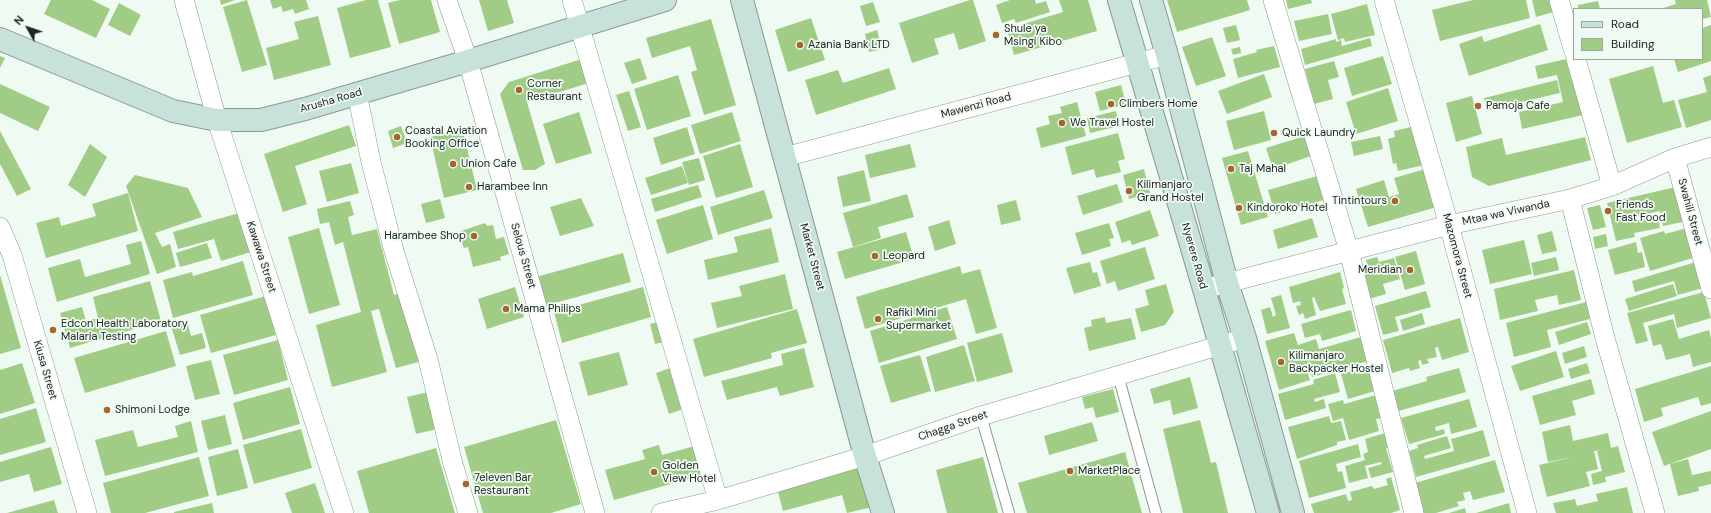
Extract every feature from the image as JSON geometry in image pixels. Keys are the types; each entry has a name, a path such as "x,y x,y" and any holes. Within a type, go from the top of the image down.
{"main road":[{"name":"Arusha Road","path":"0,39 173,111 217,120 261,120 304,109 468,61 665,0"},
{"name":"Market Street","path":"742,0 786,157 865,456 883,513"},
{"name":"Nyerere Road","path":"1118,0 1138,63 1268,513"},
{"path":"1151,0 1227,283 1245,338 1293,513"}],"street":[{"name":"Kawawa Street","path":"184,0 217,120 344,513"},
{"name":"Selous Street","path":"447,0 468,61 595,513"},
{"path":"572,0 718,500"},
{"path":"1273,0 1349,251 1414,513"},
{"name":"Mazomora Street","path":"1384,0 1449,225 1527,513"},
{"path":"1559,0 1573,49"},
{"name":"Mawenzi Road","path":"786,157 1167,55"},
{"path":"1576,60 1612,186"},
{"path":"357,93 371,162 394,251 428,359 453,464 468,513"},
{"name":"Mtaa wa Viwanda","path":"1204,289 1449,225 1570,199 1612,186 1676,158 1711,147"},
{"name":"Swahili Street","path":"1676,158 1711,289"},
{"path":"1570,199 1605,338 1654,513"},
{"name":"Kiusa Street","path":"0,227 12,255 87,513"},
{"name":"Chagga Street","path":"661,513 718,500 865,456 980,416 1245,338"}],"lane":[{"path":"1118,375 1156,513"},
{"path":"980,416 1009,513"}],"building":[{"path":"51,0 92,0 110,9 96,38 44,14"},
{"path":"220,0 235,0 221,5"},
{"path":"247,0 267,65 242,72 223,7"},
{"path":"270,0 306,0 309,9 295,14 293,9 283,12 281,6 273,9"},
{"path":"366,0 378,0 391,47 350,58 337,8"},
{"path":"400,0 431,0 440,32 399,44 388,3"},
{"path":"479,0 507,0 514,23 488,31"},
{"path":"973,0 986,41 959,50 954,33 934,39 939,54 912,63 899,23"},
{"path":"1010,0 1035,0 1036,4 1046,1 1050,12 1016,23 1014,19 1002,23 996,5"},
{"path":"1059,0 1088,0 1097,31 1014,55 1007,29 1063,12"},
{"path":"1167,0 1247,0 1250,10 1177,32"},
{"path":"1286,0 1311,0 1312,3 1288,9"},
{"path":"1473,0 1526,0 1530,18 1440,41 1432,10"},
{"path":"1532,0 1555,0 1557,11 1536,17"},
{"path":"1675,0 1707,0 1711,17 1703,19 1703,8 1663,8 1676,4"},
{"path":"1598,1 1600,8 1578,8 1578,5"},
{"path":"873,2 880,22 866,26 860,6"},
{"path":"119,3 141,15 130,36 108,25"},
{"path":"1367,4 1375,35 1345,42 1344,38 1338,40 1331,14"},
{"path":"1328,14 1332,34 1299,41 1294,21"},
{"path":"318,16 331,65 274,80 266,48 299,39 294,22"},
{"name":"Azania Bank LTD","path":"811,18 825,60 788,72 775,30"},
{"path":"711,19 736,105 704,115 691,72 697,70 690,46 652,58 646,38"},
{"path":"1540,24 1548,50 1469,76 1459,44 1482,36 1484,42"},
{"path":"1236,25 1240,40 1227,43 1223,28"},
{"path":"1711,25 1711,61 1678,72 1674,60 1703,60 1703,28"},
{"path":"877,30 882,49 869,52 865,34"},
{"path":"1212,37 1226,76 1196,86 1182,47"},
{"path":"1370,38 1372,46 1305,65 1301,49 1336,39 1336,42 1341,40 1342,46"},
{"path":"1274,46 1280,67 1238,78 1233,59 1257,52 1256,50"},
{"path":"1240,47 1241,53 1233,55 1231,49"},
{"path":"0,56 5,58 0,68"},
{"path":"1383,56 1392,84 1352,96 1344,68"},
{"path":"585,58 592,82 527,102 545,164 535,170 523,170 500,94 509,82"},
{"path":"640,58 647,79 632,84 624,63"},
{"path":"1571,58 1583,115 1522,129 1519,112 1563,102 1557,75 1538,79 1535,66"},
{"path":"1334,61 1339,77 1328,80 1333,99 1314,104 1305,69"},
{"path":"1653,66 1663,103 1674,100 1682,127 1627,143 1609,79"},
{"path":"889,68 896,89 816,115 805,80 838,70 843,83"},
{"path":"1264,74 1272,97 1227,114 1218,91"},
{"path":"678,75 691,116 647,130 634,89"},
{"path":"1711,75 1711,120 1686,128 1678,100 1707,92 1703,78"},
{"path":"1557,80 1560,93 1487,110 1484,98"},
{"path":"0,84 50,107 38,131 0,113"},
{"path":"1121,85 1126,104 1100,111 1095,92"},
{"path":"1388,88 1398,121 1356,134 1346,102"},
{"path":"629,91 641,127 628,131 616,95"},
{"path":"1472,96 1482,134 1456,142 1446,103"},
{"path":"1077,102 1086,136 1041,148 1036,128 1050,124 1048,116 1062,113 1060,107"},
{"path":"1116,111 1119,126 1090,133 1087,118"},
{"path":"1264,111 1271,140 1234,150 1226,121"},
{"path":"579,112 592,153 556,164 543,124"},
{"path":"732,112 741,141 700,154 691,125"},
{"path":"349,125 356,146 295,166 307,204 283,212 264,154"},
{"name":"Coastal Aviation Booking Office","path":"401,126 407,143 393,148 388,131"},
{"path":"1415,126 1424,165 1398,171 1396,163 1393,164 1388,139 1395,137 1394,131"},
{"path":"687,127 695,154 661,165 653,138"},
{"path":"0,131 31,189 17,196 0,164"},
{"name":"Union Cafe","path":"449,133 464,136 477,190 444,198 430,137"},
{"path":"1118,133 1125,159 1118,161 1121,172 1096,178 1094,169 1072,175 1065,147"},
{"path":"1311,134 1317,154 1273,169 1266,148"},
{"path":"1380,136 1383,149 1354,156 1351,142"},
{"path":"1585,137 1591,160 1489,186 1472,177 1466,147 1502,138 1506,155"},
{"path":"90,144 107,157 85,197 68,185"},
{"path":"740,144 753,187 716,198 703,156"},
{"path":"910,144 916,167 870,178 865,155"},
{"path":"1248,151 1268,217 1241,225 1222,158"},
{"path":"699,158 705,180 689,185 682,162"},
{"path":"351,163 359,193 327,202 319,171"},
{"path":"682,166 688,183 651,195 645,178"},
{"path":"1429,168 1440,206 1368,227 1356,189 1384,180 1389,197 1399,194 1394,178"},
{"path":"1144,169 1150,193 1129,199 1123,175"},
{"path":"864,170 871,201 843,207 837,177"},
{"path":"135,175 188,188 202,217 155,233 162,247 170,244 176,267 157,274 126,186"},
{"path":"1317,176 1324,200 1275,214 1268,190"},
{"path":"1117,184 1123,202 1083,215 1077,196"},
{"path":"698,185 702,197 655,212 651,199"},
{"path":"1680,186 1688,221 1663,226 1660,211 1629,218 1630,222 1657,216 1660,228 1634,233 1635,237 1616,241 1607,203"},
{"path":"764,190 773,218 718,235 710,207"},
{"path":"128,193 138,231 46,258 36,223 59,217 61,226 96,216 92,204"},
{"path":"907,194 914,217 878,227 881,238 853,247 843,213"},
{"path":"581,198 594,226 560,236 550,207"},
{"path":"440,199 445,218 426,223 421,204"},
{"path":"1016,200 1021,220 1001,225 997,205"},
{"path":"350,201 354,215 348,217 352,235 377,229 394,295 404,292 422,361 396,368 379,309 371,311 387,372 332,387 316,325 361,312 343,242 335,245 329,222 320,224 317,209"},
{"path":"703,205 713,239 667,254 656,220"},
{"path":"1600,205 1606,227 1593,230 1587,208"},
{"path":"1150,210 1159,236 1132,245 1130,240 1122,243 1115,222"},
{"path":"239,213 251,252 221,261 214,239 178,249 173,232"},
{"path":"1312,218 1318,237 1278,249 1273,230"},
{"path":"949,220 956,244 935,251 928,227"},
{"path":"485,223 487,226 493,225 496,239 504,237 509,254 500,257 501,260 473,267 468,247 464,248 458,232"},
{"path":"1109,223 1114,238 1109,239 1111,246 1082,255 1075,233"},
{"path":"319,228 340,305 309,314 288,237"},
{"path":"771,228 779,262 708,280 704,260 738,252 734,237"},
{"path":"1687,228 1696,257 1650,271 1640,238 1664,231 1665,234"},
{"path":"1552,231 1557,251 1542,254 1537,235"},
{"name":"Leopard","path":"906,232 914,259 845,279 837,252"},
{"path":"1606,234 1608,246 1595,249 1593,237"},
{"path":"1524,240 1532,274 1490,284 1482,250"},
{"path":"141,241 150,274 57,302 48,268 80,259 85,277 131,264 126,245"},
{"path":"1636,242 1638,253 1642,252 1645,267 1615,275 1608,250"},
{"path":"207,243 212,258 180,267 176,253"},
{"path":"1145,247 1155,279 1118,291 1115,281 1107,284 1100,261"},
{"name":"Meridian","path":"1416,251 1425,284 1405,290 1395,257"},
{"path":"623,253 631,282 544,306 536,277"},
{"path":"1377,257 1379,262 1394,258 1400,279 1383,284 1386,294 1369,299 1360,266 1367,264 1366,260"},
{"path":"1556,257 1559,270 1534,276 1531,263"},
{"path":"243,261 253,295 173,318 163,280 192,272 193,276"},
{"path":"1090,262 1093,273 1097,272 1101,286 1074,294 1066,268"},
{"path":"1696,262 1703,288 1678,295 1674,281 1635,292 1632,281"},
{"path":"960,266 962,274 980,269 997,328 976,334 966,299 865,329 856,297"},
{"path":"1574,270 1581,300 1559,305 1557,295 1535,300 1538,311 1500,320 1494,289"},
{"path":"1340,272 1346,304 1320,311 1314,297 1312,298 1316,315 1305,319 1303,313 1299,315 1296,306 1301,305 1300,301 1293,303 1289,287"},
{"path":"785,274 793,309 717,328 711,303 742,296 739,286"},
{"path":"0,275 21,348 0,354"},
{"path":"150,281 161,321 70,348 60,313 82,307 86,321 98,318 93,297"},
{"path":"1166,284 1174,312 1165,325 1141,332 1135,309 1149,305 1145,290"},
{"path":"1673,284 1677,296 1629,311 1625,299"},
{"path":"515,287 524,317 487,329 478,299"},
{"path":"643,287 651,317 562,343 554,312"},
{"path":"1426,291 1431,307 1395,317 1399,331 1383,335 1375,306"},
{"path":"1704,292 1711,318 1677,328 1674,314 1643,323 1648,341 1636,344 1627,313"},
{"path":"1281,295 1290,328 1267,334 1261,310 1270,307 1273,317 1276,315 1271,298"},
{"path":"266,296 276,335 211,353 200,315"},
{"path":"1590,301 1594,318 1547,330 1551,347 1514,357 1506,323"},
{"path":"947,307 957,339 879,363 870,331"},
{"path":"797,309 807,343 771,353 772,358 704,377 693,339"},
{"path":"1351,310 1356,331 1322,341 1320,334 1305,338 1301,324"},
{"path":"1422,313 1425,324 1403,331 1400,320"},
{"path":"1105,317 1106,323 1131,318 1136,339 1089,351 1084,328 1092,326 1091,320"},
{"path":"1460,318 1469,352 1442,360 1438,347 1435,348 1437,357 1427,359 1429,363 1422,365 1421,360 1418,361 1420,368 1410,371 1409,368 1392,373 1383,340"},
{"path":"1673,319 1679,339 1709,330 1711,338 1711,362 1693,367 1690,354 1666,360 1661,344 1653,346 1648,326"},
{"path":"187,321 191,336 202,333 206,348 180,355 171,326"},
{"path":"662,321 668,341 655,344 650,324"},
{"path":"1587,322 1591,334 1559,345 1555,332"},
{"path":"166,331 176,366 85,393 74,358"},
{"path":"1002,333 1013,372 977,382 967,343"},
{"path":"1294,333 1298,345 1316,339 1319,349 1361,337 1368,361 1312,377 1309,364 1305,365 1310,380 1279,390 1265,341"},
{"path":"278,340 288,380 234,395 223,355"},
{"path":"964,345 975,381 935,392 926,357"},
{"path":"1584,346 1587,357 1565,364 1562,353"},
{"path":"804,348 814,387 780,396 777,387 727,400 721,381 783,365 781,354"},
{"path":"1556,351 1564,377 1520,391 1511,366"},
{"path":"619,352 628,385 588,396 579,362"},
{"path":"920,355 931,391 891,403 880,366"},
{"path":"211,360 220,394 195,400 186,366"},
{"path":"22,363 35,403 0,414 0,370"},
{"path":"1587,363 1590,373 1571,379 1568,369"},
{"path":"1368,366 1375,391 1348,399 1341,374"},
{"path":"1711,366 1711,403 1701,406 1698,397 1661,408 1663,416 1644,422 1635,389"},
{"path":"673,367 686,408 669,414 656,373"},
{"path":"1459,368 1466,392 1395,412 1389,392 1427,381 1426,377"},
{"path":"1335,373 1340,392 1314,399 1315,402 1324,399 1326,408 1285,420 1278,394 1314,384 1313,380"},
{"path":"1190,377 1198,408 1173,415 1170,400 1154,404 1150,389"},
{"path":"1591,379 1595,394 1572,401 1576,415 1540,425 1532,396"},
{"path":"290,387 300,424 243,440 233,403"},
{"path":"1113,389 1119,412 1096,418 1093,407 1085,409 1082,397"},
{"path":"428,392 437,429 416,434 407,397"},
{"path":"1376,395 1382,418 1376,419 1379,431 1349,440 1343,418 1333,421 1328,404 1343,400 1344,404"},
{"path":"1469,399 1477,427 1451,434 1449,423 1435,427 1436,431 1444,429 1445,434 1409,444 1401,418"},
{"path":"36,408 46,442 0,455 0,419"},
{"path":"1711,411 1711,449 1664,466 1652,432"},
{"path":"225,415 232,444 208,450 201,421"},
{"path":"1329,416 1331,423 1341,421 1346,440 1337,442 1337,445 1297,459 1288,427"},
{"path":"556,420 581,504 551,513 483,513 464,447"},
{"path":"1200,420 1211,463 1216,462 1228,513 1183,513 1163,429"},
{"path":"191,421 198,452 105,476 95,440 133,430 138,447 178,437 175,426"},
{"path":"1092,422 1098,441 1049,455 1044,436"},
{"path":"1570,425 1573,441 1608,433 1611,448 1618,446 1625,472 1605,477 1606,482 1593,485 1591,474 1602,471 1597,451 1603,450 1594,451 1598,469 1586,472 1590,486 1547,497 1539,465 1573,457 1548,462 1542,432"},
{"path":"301,429 312,468 254,484 243,445"},
{"path":"1483,430 1490,456 1416,477 1409,451 1418,448 1417,445 1447,436 1451,448 1424,456 1425,459 1454,451 1451,439"},
{"path":"1385,433 1389,447 1386,448 1393,472 1371,478 1368,468 1382,464 1381,462 1365,466 1368,478 1349,483 1345,466 1365,460 1363,454 1368,452 1365,439"},
{"path":"1358,444 1361,457 1336,464 1338,472 1342,471 1346,488 1309,498 1299,461"},
{"name":"Golden View Hotel","path":"659,445 662,455 695,446 703,475 614,500 605,470 645,459 642,450"},
{"path":"51,447 62,484 34,492 29,474 0,482 0,462"},
{"path":"436,448 455,513 369,513 357,471"},
{"path":"238,449 248,488 217,496 208,457"},
{"path":"1125,452 1142,513 1027,513 1018,483"},
{"path":"199,457 209,496 145,513 111,513 103,483"},
{"path":"983,457 998,513 947,513 936,470"},
{"path":"1688,459 1692,475 1711,471 1711,484 1698,487 1699,491 1678,496 1670,464"},
{"path":"1495,460 1505,492 1473,500 1470,491 1463,493 1465,500 1457,502 1459,506 1436,513 1423,513 1415,483"},
{"path":"850,465 862,470 872,507 847,513 842,495 783,511 776,484"},
{"path":"1391,477 1400,510 1391,513 1314,513 1311,504 1346,494 1348,501 1352,500 1350,492 1372,486 1374,489 1388,485 1386,479"},
{"path":"315,483 325,513 292,513 285,493"},
{"path":"1627,487 1633,513 1556,513 1553,503 1575,499 1577,506 1598,501 1596,494"},
{"path":"54,500 58,513 7,513"},
{"path":"212,503 214,513 174,513 174,512"},
{"path":"1509,503 1511,513 1476,513"},
{"path":"1465,508 1466,513 1449,513"}],"place":[{"name":"Shule ya Msingi Kibo","path":"996,35"},
{"name":"Azania Bank LTD","path":"800,45"},
{"name":"Corner Restaurant","path":"519,90"},
{"name":"Climbers Home","path":"1111,104"},
{"name":"Pamoja Cafe","path":"1478,106"},
{"name":"We Travel Hostel","path":"1062,123"},
{"name":"Quick Laundry","path":"1274,133"},
{"name":"Coastal Aviation Booking Office","path":"397,137"},
{"name":"Union Cafe","path":"453,164"},
{"name":"Taj Mahal","path":"1231,169"},
{"name":"Harambee Inn","path":"469,187"},
{"name":"Kilimanjaro Grand Hostel","path":"1129,191"},
{"name":"Tintintours","path":"1395,201"},
{"name":"Kindoroko Hotel","path":"1239,208"},
{"name":"Friends Fast Food","path":"1608,211"},
{"name":"Harambee Shop","path":"474,236"},
{"name":"Leopard","path":"875,256"},
{"name":"Meridian","path":"1410,270"},
{"name":"Mama Philips","path":"506,309"},
{"name":"Rafiki Mini Supermarket","path":"878,319"},
{"name":"Edcon Health Laboratory Malaria Testing","path":"53,330"},
{"name":"Kilimanjaro Backpacker Hostel","path":"1281,362"},
{"name":"Shimoni Lodge","path":"107,410"},
{"name":"MarketPlace","path":"1070,471"},
{"name":"Golden View Hotel","path":"654,472"},
{"name":"7eleven Bar Restaurant","path":"466,484"}]}
